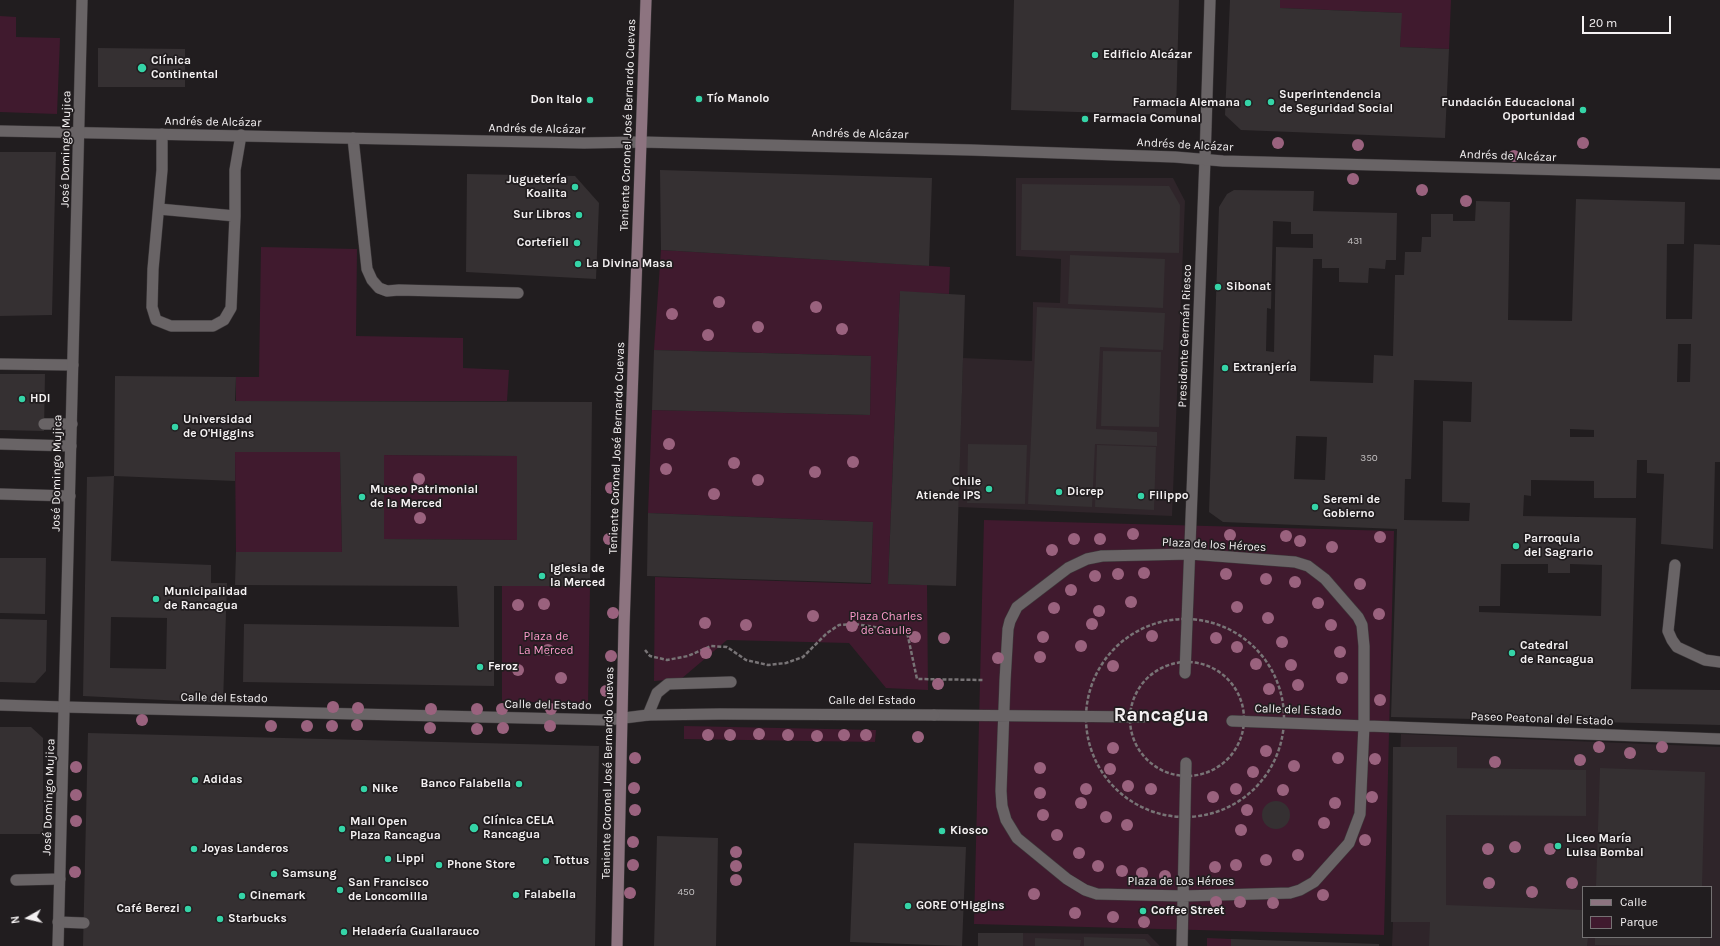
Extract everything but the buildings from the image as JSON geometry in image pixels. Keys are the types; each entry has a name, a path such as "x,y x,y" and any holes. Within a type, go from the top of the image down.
{"main road":[{"name":"Teniente Coronel José Bernardo Cuevas","path":"617,946 624,626 646,0"}],"street":[{"name":"José Domingo Mujica","path":"58,946 82,0"},
{"name":"Presidente Germán Riesco","path":"1185,673 1210,0"},
{"name":"Andrés de Alcázar","path":"0,131 584,143 641,142 971,150 1230,161 1720,174"},
{"path":"162,134 162,170 153,269 152,308 156,320 171,326 213,326 224,320 231,308 235,216 235,170 241,135"},
{"path":"353,138 367,270 372,280 379,288 387,291 518,293"},
{"path":"159,209 235,216"},
{"path":"0,364 73,365"},
{"path":"44,424 72,424"},
{"path":"0,444 71,446"},
{"path":"0,494 70,496"},
{"name":"Plaza de los Héroes","path":"1004,716 1008,629 1013,614 1023,601 1068,568 1087,558 1102,556 1190,554 1295,562 1308,566 1325,579 1358,617 1362,625 1364,646 1364,725"},
{"path":"1674,565 1668,631 1672,640 1677,647 1705,660 1720,662"},
{"path":"648,715 657,693 668,684 731,682"},
{"name":"Calle del Estado","path":"0,706 608,720 648,715 1144,717"},
{"name":"Plaza de Los Héroes","path":"1004,716 1002,806 1006,820 1017,838 1067,880 1085,890 1108,895 1183,896 1290,893 1300,890 1314,882 1349,843 1360,814 1364,725"},
{"name":"Calle del Estado","path":"1232,721 1364,725"},
{"name":"Paseo Peatonal del Estado","path":"1364,725 1720,739"},
{"path":"1182,946 1186,763"},
{"path":"16,880 60,879"},
{"path":"58,922 84,923"}],"path":[{"path":"1187,621 1212,623 1230,629 1246,638 1261,651 1271,667 1280,687 1283,722 1280,749 1269,774 1253,793 1232,807 1185,814 1157,812 1140,807 1119,795 1102,777 1093,757 1089,739 1089,716 1091,691 1098,669 1106,654 1118,641 1131,631 1150,624 1187,621"},
{"path":"624,626 650,656 667,660 688,656 711,646 727,647 746,660 768,665 786,663 803,656 827,633 839,625 855,624 907,632 917,679 1005,680"},
{"path":"1185,661 1201,663 1215,669 1227,678 1236,691 1242,706 1244,721 1237,746 1221,765 1198,775 1185,776 1160,770 1145,758 1134,741 1130,729 1130,716 1132,702 1138,689 1146,678 1165,666 1185,661"}],"shaded area":[{"path":"1016,178 1173,178 1185,201 1172,516 958,507 963,358 1032,361 1033,302 1060,303 1061,259 1016,256"},
{"name":"Liceo María Luisa Bombal","path":"1401,734 1720,747 1720,946 1392,946"},
{"path":"1023,933 1148,934 1160,946 1023,946"}],"green space":[{"path":"1280,0 1451,0 1449,49 1400,47 1401,13 1280,8"},
{"path":"0,16 16,17 16,37 60,38 57,114 0,112"},
{"path":"261,247 357,249 356,336 463,338 463,368 509,370 507,401 236,401 236,377 259,377"},
{"name":"Plaza Charles de Gaulle","path":"661,250 950,267 949,294 900,292 888,584 927,585 928,690 886,688 849,643 727,640 681,679 654,681 655,577 871,584 873,522 648,513 652,410 870,415 871,356 654,350"},
{"path":"235,452 340,452 342,552 236,552"},
{"path":"384,455 517,456 517,540 384,539"},
{"path":"984,520 1394,531 1384,935 974,924"},
{"name":"Plaza de La Merced","path":"502,586 590,586 588,704 502,701"},
{"path":"684,726 876,730 875,742 684,739"},
{"path":"1207,938 1231,939 1231,946 1207,946"}],"place":[{"name":"Edificio Alcázar","path":"1095,55"},
{"name":"Clínica Continental","path":"142,68"},
{"name":"Tío Manolo","path":"699,99"},
{"name":"Don Italo","path":"590,100"},
{"name":"Superintendencia de Seguridad Social","path":"1271,102"},
{"name":"Farmacia Alemana","path":"1248,103"},
{"name":"Fundación Educacional Oportunidad","path":"1583,110"},
{"name":"Farmacia Comunal","path":"1085,119"},
{"name":"Juguetería Koalita","path":"575,187"},
{"name":"Sur Libros","path":"579,215"},
{"name":"Cortefiell","path":"577,243"},
{"name":"La Divina Masa","path":"578,264"},
{"name":"Sibonat","path":"1218,287"},
{"name":"Extranjería","path":"1225,368"},
{"name":"HDI","path":"22,399"},
{"name":"Universidad de O'Higgins","path":"175,427"},
{"name":"Chile Atiende IPS","path":"989,489"},
{"name":"Dicrep","path":"1059,492"},
{"name":"Filippo","path":"1141,496"},
{"name":"Museo Patrimonial de la Merced","path":"362,497"},
{"name":"Seremi de Gobierno","path":"1315,507"},
{"name":"Parroquia del Sagrario","path":"1516,546"},
{"name":"Iglesia de la Merced","path":"542,576"},
{"name":"Municipalidad de Rancagua","path":"156,599"},
{"name":"Catedral de Rancagua","path":"1512,653"},
{"name":"Feroz","path":"480,667"},
{"name":"Adidas","path":"195,780"},
{"name":"Banco Falabella","path":"519,784"},
{"name":"Nike","path":"364,789"},
{"name":"Clínica CELA Rancagua","path":"474,828"},
{"name":"Mall Open Plaza Rancagua","path":"342,829"},
{"name":"Kiosco","path":"942,831"},
{"name":"Liceo María Luisa Bombal","path":"1558,846"},
{"name":"Joyas Landeros","path":"194,849"},
{"name":"Lippi","path":"388,859"},
{"name":"Tottus","path":"546,861"},
{"name":"Phone Store","path":"439,865"},
{"name":"Samsung","path":"274,874"},
{"name":"San Francisco de Loncomilla","path":"340,890"},
{"name":"Falabella","path":"516,895"},
{"name":"Cinemark","path":"242,896"},
{"name":"GORE O'Higgins","path":"908,906"},
{"name":"Café Berezi","path":"188,909"},
{"name":"Coffee Street","path":"1143,911"},
{"name":"Starbucks","path":"220,919"},
{"name":"Heladería Guallarauco","path":"344,932"}],"district":[{"name":"Rancagua","path":"1161,715"}]}
